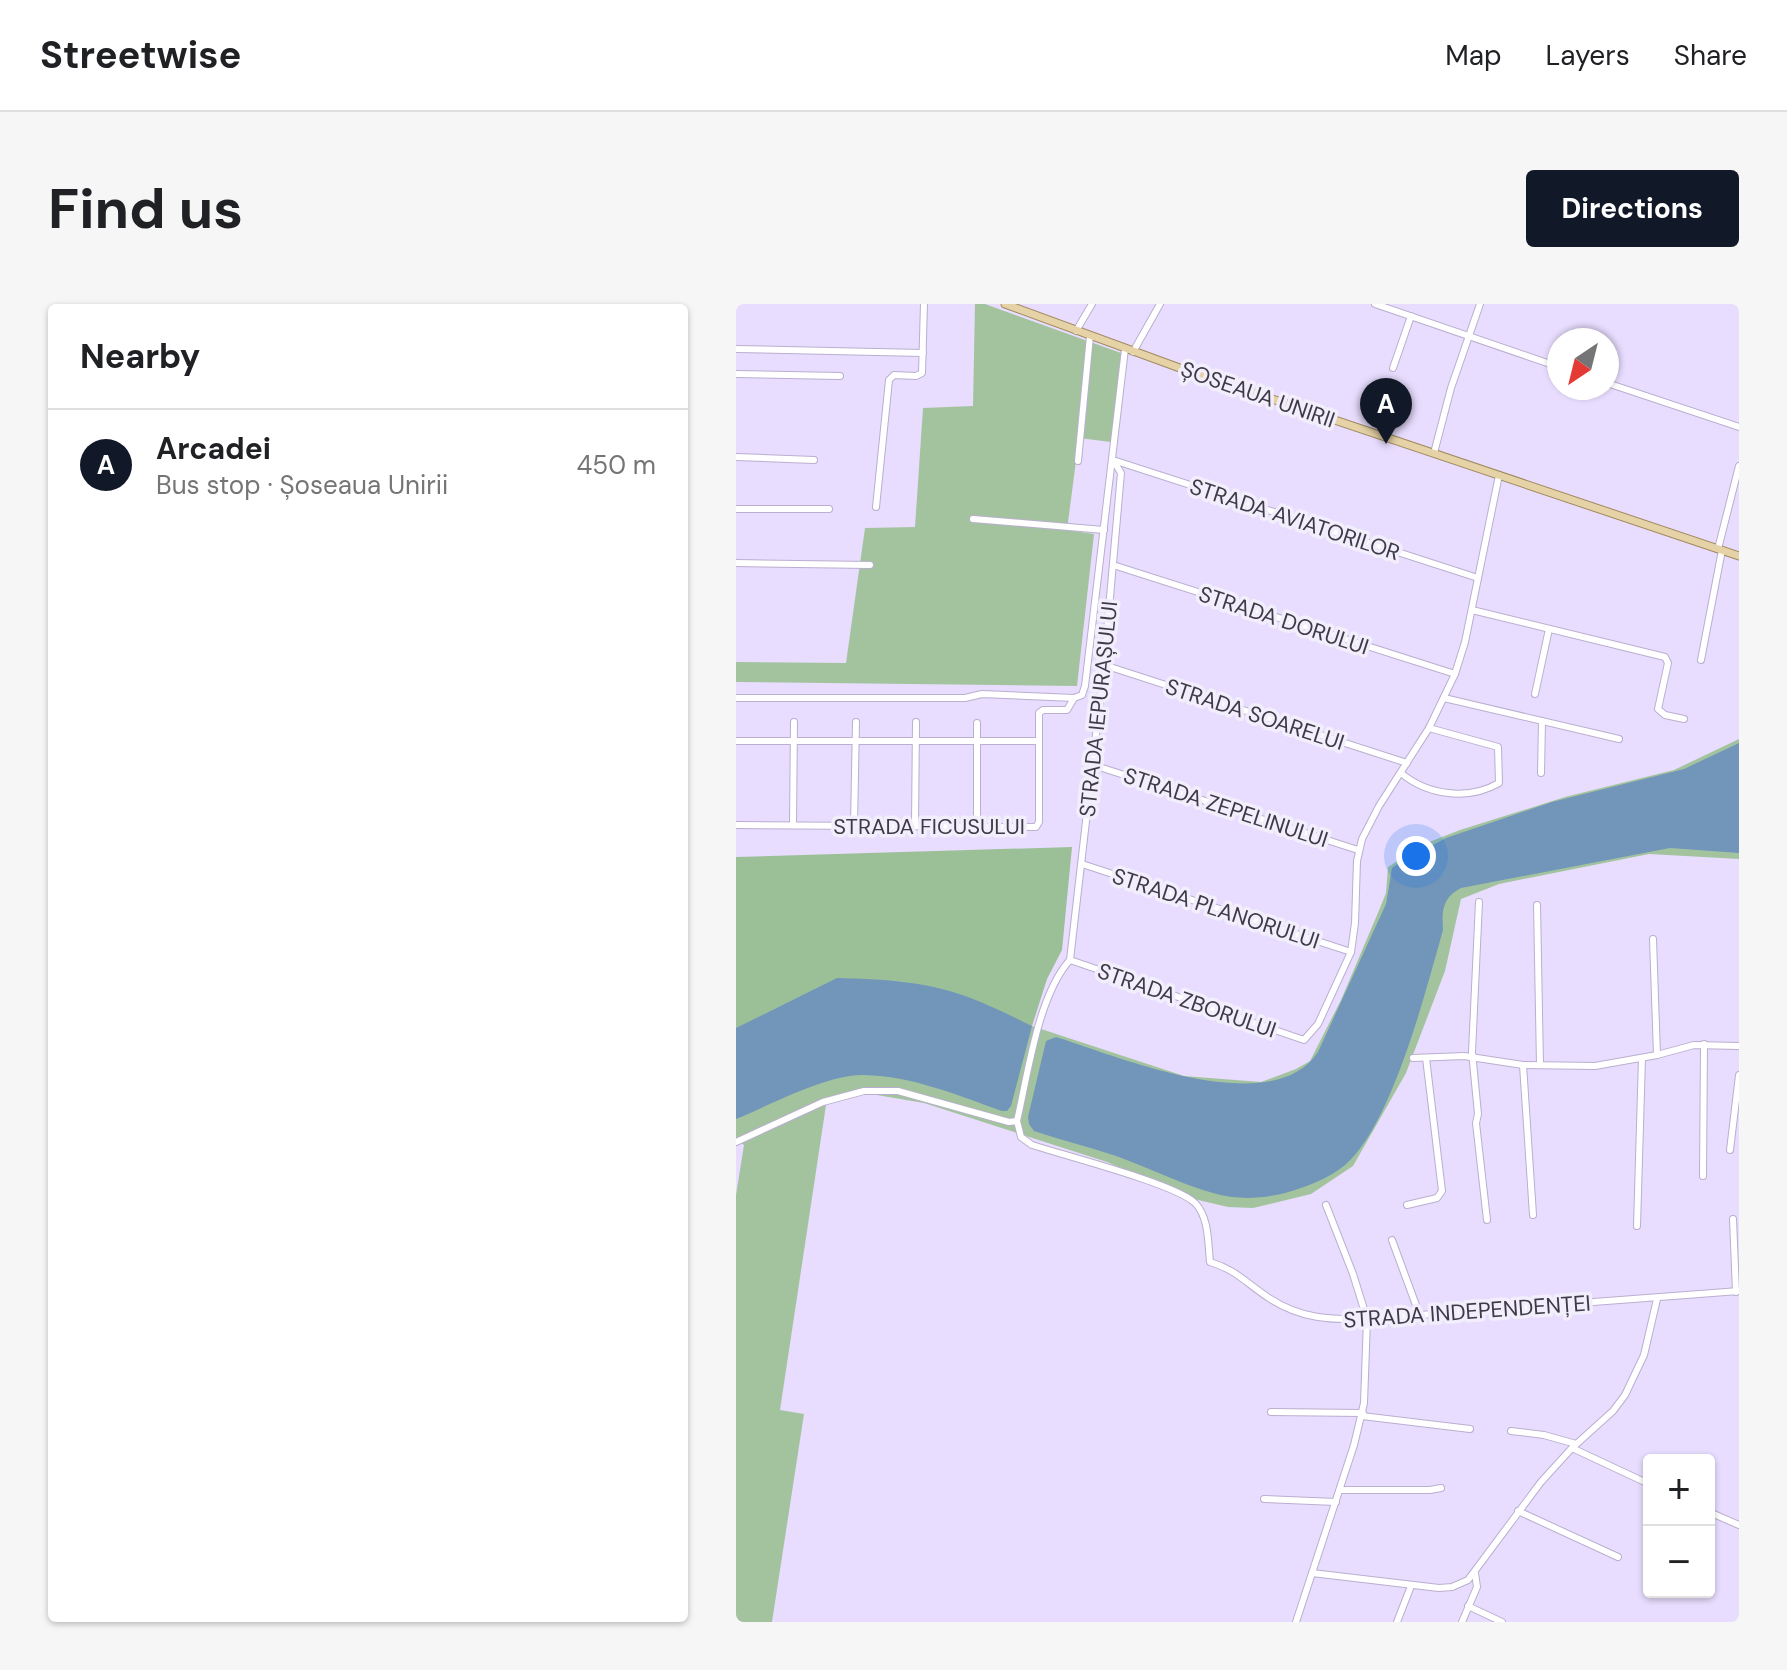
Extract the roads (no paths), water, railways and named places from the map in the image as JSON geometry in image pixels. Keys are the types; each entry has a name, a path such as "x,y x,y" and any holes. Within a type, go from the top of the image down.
{"main road":[{"name":"ȘOSEAUA UNIRII","path":"1005,304 1129,350 1739,556"}],"street":[{"path":"876,507 889,380 894,375 920,375 923,370 924,304"},
{"path":"1076,331 1092,304"},
{"path":"1129,350 1160,304"},
{"path":"1375,304 1547,363"},
{"path":"1434,453 1451,388 1480,304"},
{"path":"1393,368 1411,316"},
{"path":"1078,461 1090,336"},
{"path":"736,349 923,353"},
{"name":"STRADA IEPURAȘULUI","path":"1076,698 1085,686 1129,350"},
{"path":"736,374 840,376"},
{"path":"1619,387 1739,427"},
{"path":"736,457 814,460"},
{"name":"STRADA IEPURAȘULUI","path":"1070,960 1104,665 1121,473 1113,460"},
{"name":"STRADA AVIATORILOR","path":"1113,460 1478,578"},
{"path":"1701,660 1720,550 1739,466"},
{"path":"1351,952 1358,850 1367,827 1429,728 1455,674 1472,610 1499,475"},
{"path":"736,509 829,509"},
{"path":"973,519 1104,530"},
{"path":"736,563 870,565"},
{"name":"STRADA DORULUI","path":"1113,565 1455,674"},
{"path":"1472,610 1665,657 1668,663 1658,709 1662,714 1684,719"},
{"path":"1535,694 1549,629"},
{"name":"STRADA SOARELUI","path":"1104,665 1407,763"},
{"path":"736,698 965,698 982,694 1076,698"},
{"name":"STRADA FICUSULUI","path":"736,825 1036,827 1039,824 1040,711 1067,710 1076,698"},
{"path":"1444,698 1619,739"},
{"path":"1541,773 1542,721"},
{"path":"793,825 794,722"},
{"path":"854,825 856,722"},
{"path":"915,826 916,722"},
{"path":"977,723 977,827"},
{"path":"1401,773 1426,789 1456,794 1499,783 1499,752 1496,746 1429,728"},
{"path":"736,741 1039,741"},
{"name":"STRADA ZEPELINULUI","path":"1093,765 1358,850"},
{"name":"STRADA PLANORULUI","path":"1082,864 1351,952"},
{"path":"1479,902 1472,1052 1475,1057 1476,1123 1487,1220"},
{"path":"1537,905 1540,1065"},
{"path":"1653,939 1657,1055"},
{"name":"STRADA ZBORULUI","path":"1070,960 1304,1040 1318,1024 1351,952"},
{"path":"736,1142 823,1102 864,1091 898,1091 1009,1122 1017,1121 1047,999 1056,979 1070,960"},
{"path":"1703,1176 1704,1044"},
{"path":"1413,1058 1475,1057 1523,1065 1595,1066 1704,1044 1739,1046"},
{"path":"1407,1205 1437,1198 1442,1191 1426,1058"},
{"path":"1637,1226 1642,1058"},
{"path":"1523,1065 1533,1215"},
{"path":"1730,1150 1739,1075"},
{"name":"STRADA INDEPENDENȚEI","path":"1017,1121 1021,1137 1032,1145 1142,1180 1194,1202 1205,1224 1210,1262 1231,1269 1267,1297 1295,1312 1328,1320 1420,1316 1737,1291"},
{"path":"1296,1622 1362,1414 1367,1319 1326,1205"},
{"path":"1733,1219 1737,1291"},
{"path":"1392,1240 1420,1316"},
{"path":"1312,1573 1446,1589 1463,1583 1475,1573 1518,1511 1574,1446 1613,1411 1625,1395 1644,1355 1657,1299"},
{"path":"1271,1412 1362,1414 1470,1429"},
{"path":"1511,1431 1544,1435 1574,1446 1643,1481"},
{"path":"1340,1490 1441,1488"},
{"path":"1264,1499 1336,1502"},
{"path":"1518,1511 1618,1557"},
{"path":"1715,1515 1739,1525"},
{"path":"1462,1622 1477,1587 1475,1573"},
{"path":"1397,1622 1411,1586"},
{"path":"1468,1606 1502,1622"}],"water":[{"path":"1739,743 1739,853 1670,848 1461,888 1450,896 1444,906 1443,930 1427,986 1392,1089 1362,1146 1345,1165 1324,1178 1293,1191 1267,1197 1222,1195 1116,1156 1034,1131 1029,1124 1046,1041 1056,1037 1154,1069 1193,1078 1231,1083 1266,1082 1296,1072 1318,1052 1386,904 1392,868 1446,838 1552,802 1684,769"},
{"path":"837,978 887,980 936,987 976,1000 1032,1026 1011,1106 1007,1111 1002,1111 917,1083 864,1075 834,1079 736,1119 736,1028"}],"place":[{"name":"Arcadei","path":"1386,444"}]}
